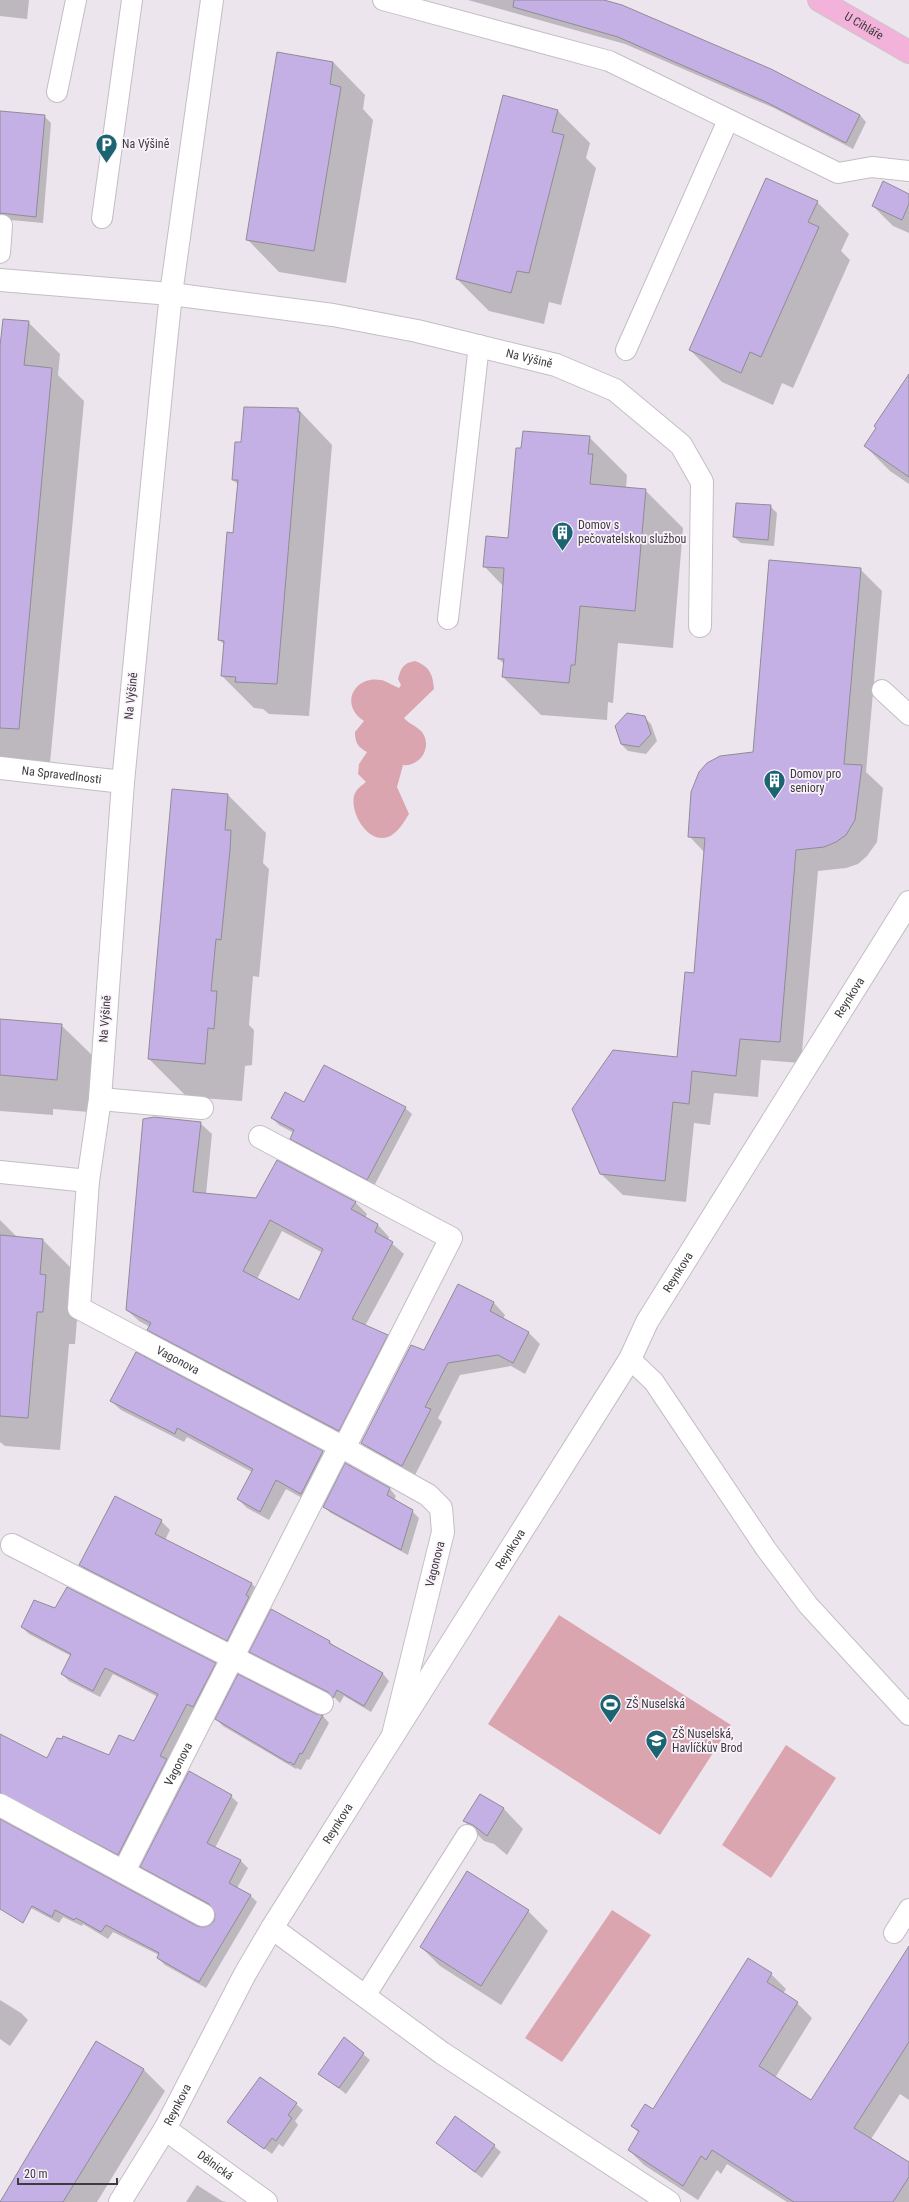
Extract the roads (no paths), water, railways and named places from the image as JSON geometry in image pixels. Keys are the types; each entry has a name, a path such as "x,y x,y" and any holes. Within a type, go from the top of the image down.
{"main road":[{"name":"U Cihláře","path":"819,0 909,52"}],"street":[{"name":"Na Výšině","path":"79,1308 88,1181 100,1099 123,782 171,294 212,0"},
{"name":"Na Výšině","path":"0,280 171,294 333,315 479,346 556,365 614,390 680,444 702,482 700,626"},
{"name":"Na Spravedlnosti","path":"0,768 123,782"},
{"name":"Reynkova","path":"120,2202 165,2129 245,1974 272,1928 630,1359 647,1322 909,902"},
{"path":"100,1099 202,1108"},
{"path":"260,1137 451,1238 342,1447"},
{"path":"0,1172 88,1181"},
{"name":"Vagonova","path":"79,1308 342,1447 428,1496 441,1508 443,1532 393,1735"},
{"name":"Vagonova","path":"124,1871 342,1447"},
{"path":"12,1544 322,1703"},
{"path":"0,1805 203,1915"},
{"path":"272,1928 442,2053 669,2202"},
{"name":"Dělnická","path":"165,2129 266,2202"}],"lane":[{"path":"57,92 76,0"},
{"path":"102,218 132,0"},
{"path":"382,0 609,61 838,173 872,167 909,171"},
{"path":"626,350 728,120"},
{"path":"0,253 2,225"},
{"path":"448,619 479,346"},
{"path":"882,690 909,715"},
{"path":"630,1359 654,1382 766,1548 808,1605 909,1716"},
{"path":"365,1996 467,1835"},
{"path":"894,1933 909,1909"}],"place":[{"name":"Na Výšině","path":"106,164"},
{"name":"Domov s pečovatelskou službou","path":"562,552"},
{"name":"Domov pro seniory","path":"775,800"},
{"name":"ZŠ Nuselská","path":"610,1724"},
{"name":"ZŠ Nuselská, Havlíčkův Brod","path":"657,1760"}]}
